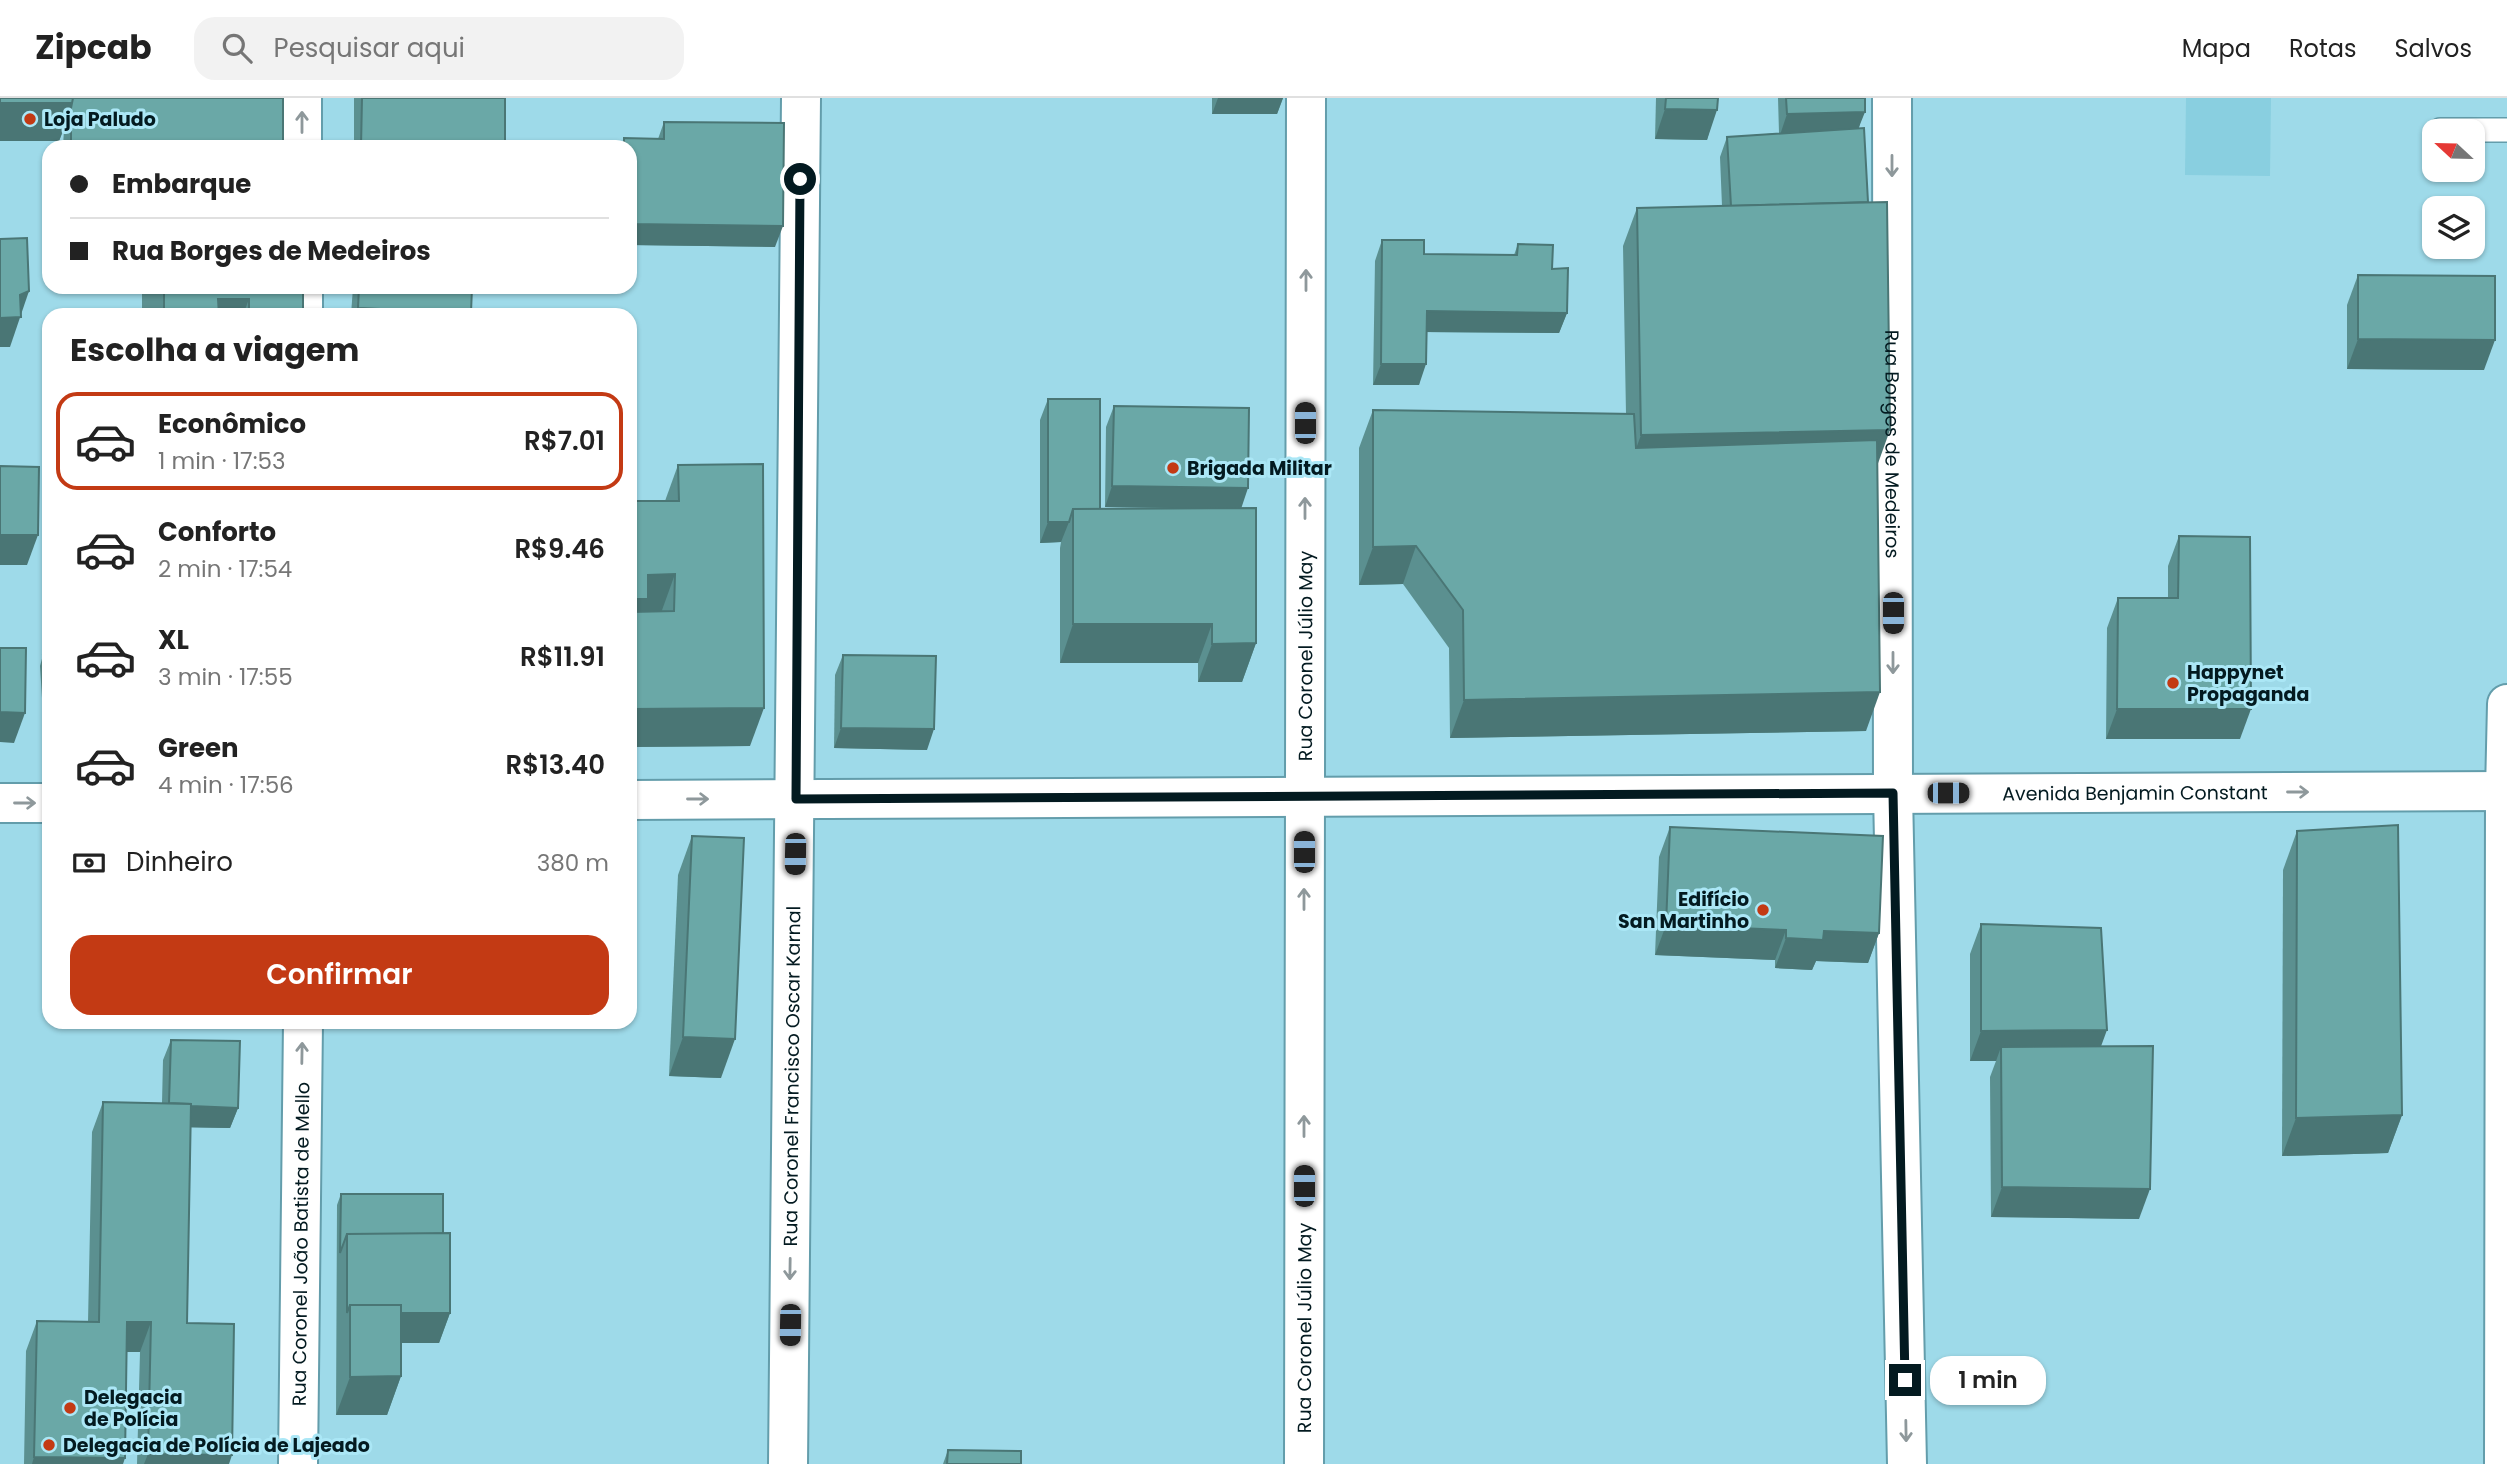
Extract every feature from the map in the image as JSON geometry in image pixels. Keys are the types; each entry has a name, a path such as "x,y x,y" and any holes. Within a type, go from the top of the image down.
{"street":[{"path":"302,98 302,140"},
{"name":"Rua Coronel Francisco Oscar Karnal","path":"788,1464 801,98"},
{"name":"Rua Coronel Júlio May","path":"1304,1464 1306,98"},
{"name":"Rua Borges de Medeiros","path":"1892,98 1893,793 1907,1464"},
{"path":"2504,1464 2507,704"},
{"name":"Avenida Benjamin Constant","path":"637,800 2506,791"},
{"path":"0,803 42,803"},
{"name":"Rua Coronel João Batista de Mello","path":"298,1464 303,1029"}],"lane":[{"path":"2485,130 2507,130"}],"shaded area":[{"path":"2186,98 2271,98 2270,176 2185,175"}],"building":[{"path":"0,98 73,98 73,103 0,103"},
{"path":"73,98 283,98 283,140 71,140"},
{"path":"362,98 505,98 505,140 361,140"},
{"path":"1666,98 1718,98 1717,110 1665,109"},
{"path":"1786,98 1865,98 1865,112 1787,114"},
{"path":"664,122 784,123 783,226 637,224 637,140 624,138 664,139"},
{"path":"1864,128 1868,202 1731,206 1727,137"},
{"path":"1887,202 1890,430 1641,435 1637,208"},
{"path":"27,238 29,291 20,295 21,317 0,318 0,239"},
{"path":"1382,240 1424,240 1424,254 1517,255 1518,244 1553,245 1552,269 1568,268 1567,313 1427,311 1426,364 1381,364"},
{"path":"2358,275 2495,276 2495,340 2358,339"},
{"path":"164,294 303,294 303,308 249,308 249,299 218,299 219,308 164,308"},
{"path":"359,294 472,294 471,308 358,308"},
{"path":"1048,399 1100,399 1100,509 1073,509 1069,522 1048,522"},
{"name":"Brigada Militar","path":"1114,406 1249,408 1248,488 1112,486"},
{"path":"1373,410 1634,414 1636,448 1877,440 1880,692 1464,700 1463,610 1416,546 1373,547"},
{"path":"763,464 764,708 637,709 637,612 674,611 675,574 648,575 648,599 637,599 637,501 679,501 678,465"},
{"path":"0,466 39,467 38,535 0,535"},
{"path":"1256,508 1256,643 1212,644 1212,624 1073,624 1073,509"},
{"name":"Happynet Propaganda","path":"2179,536 2250,537 2251,709 2117,709 2118,598 2178,598"},
{"path":"0,648 26,648 25,713 0,712"},
{"path":"843,655 936,656 934,729 841,728"},
{"path":"2398,825 2402,1115 2296,1118 2297,831"},
{"name":"Edifício San Martinho","path":"1670,827 1883,836 1879,933 1824,931 1823,940 1786,938 1786,930 1666,925"},
{"path":"692,836 744,838 735,1039 683,1037"},
{"path":"1981,924 2101,928 2107,1030 1981,1031"},
{"path":"171,1040 240,1041 238,1108 169,1103"},
{"path":"2153,1046 2150,1189 2002,1187 2001,1047"},
{"path":"103,1102 191,1104 187,1323 234,1324 232,1455 148,1454 151,1322 127,1322 125,1458 34,1457 37,1321 99,1322"},
{"path":"341,1194 443,1194 443,1234 347,1234 340,1253"},
{"path":"450,1233 450,1313 401,1313 401,1305 350,1305 347,1313 347,1234"},
{"path":"350,1305 401,1305 401,1376 350,1377"},
{"path":"948,1450 1021,1451 1021,1464 947,1464"}],"place":[{"name":"Loja Paludo","path":"30,119"},
{"name":"Brigada Militar","path":"1173,468"},
{"name":"Happynet Propaganda","path":"2173,683"},
{"name":"Edifício San Martinho","path":"1763,910"},
{"name":"Delegacia de Polícia","path":"70,1408"},
{"name":"Delegacia de Polícia de Lajeado","path":"49,1445"}],"route":[{"path":"800,179 796,799 1893,793 1905,1380"}]}
